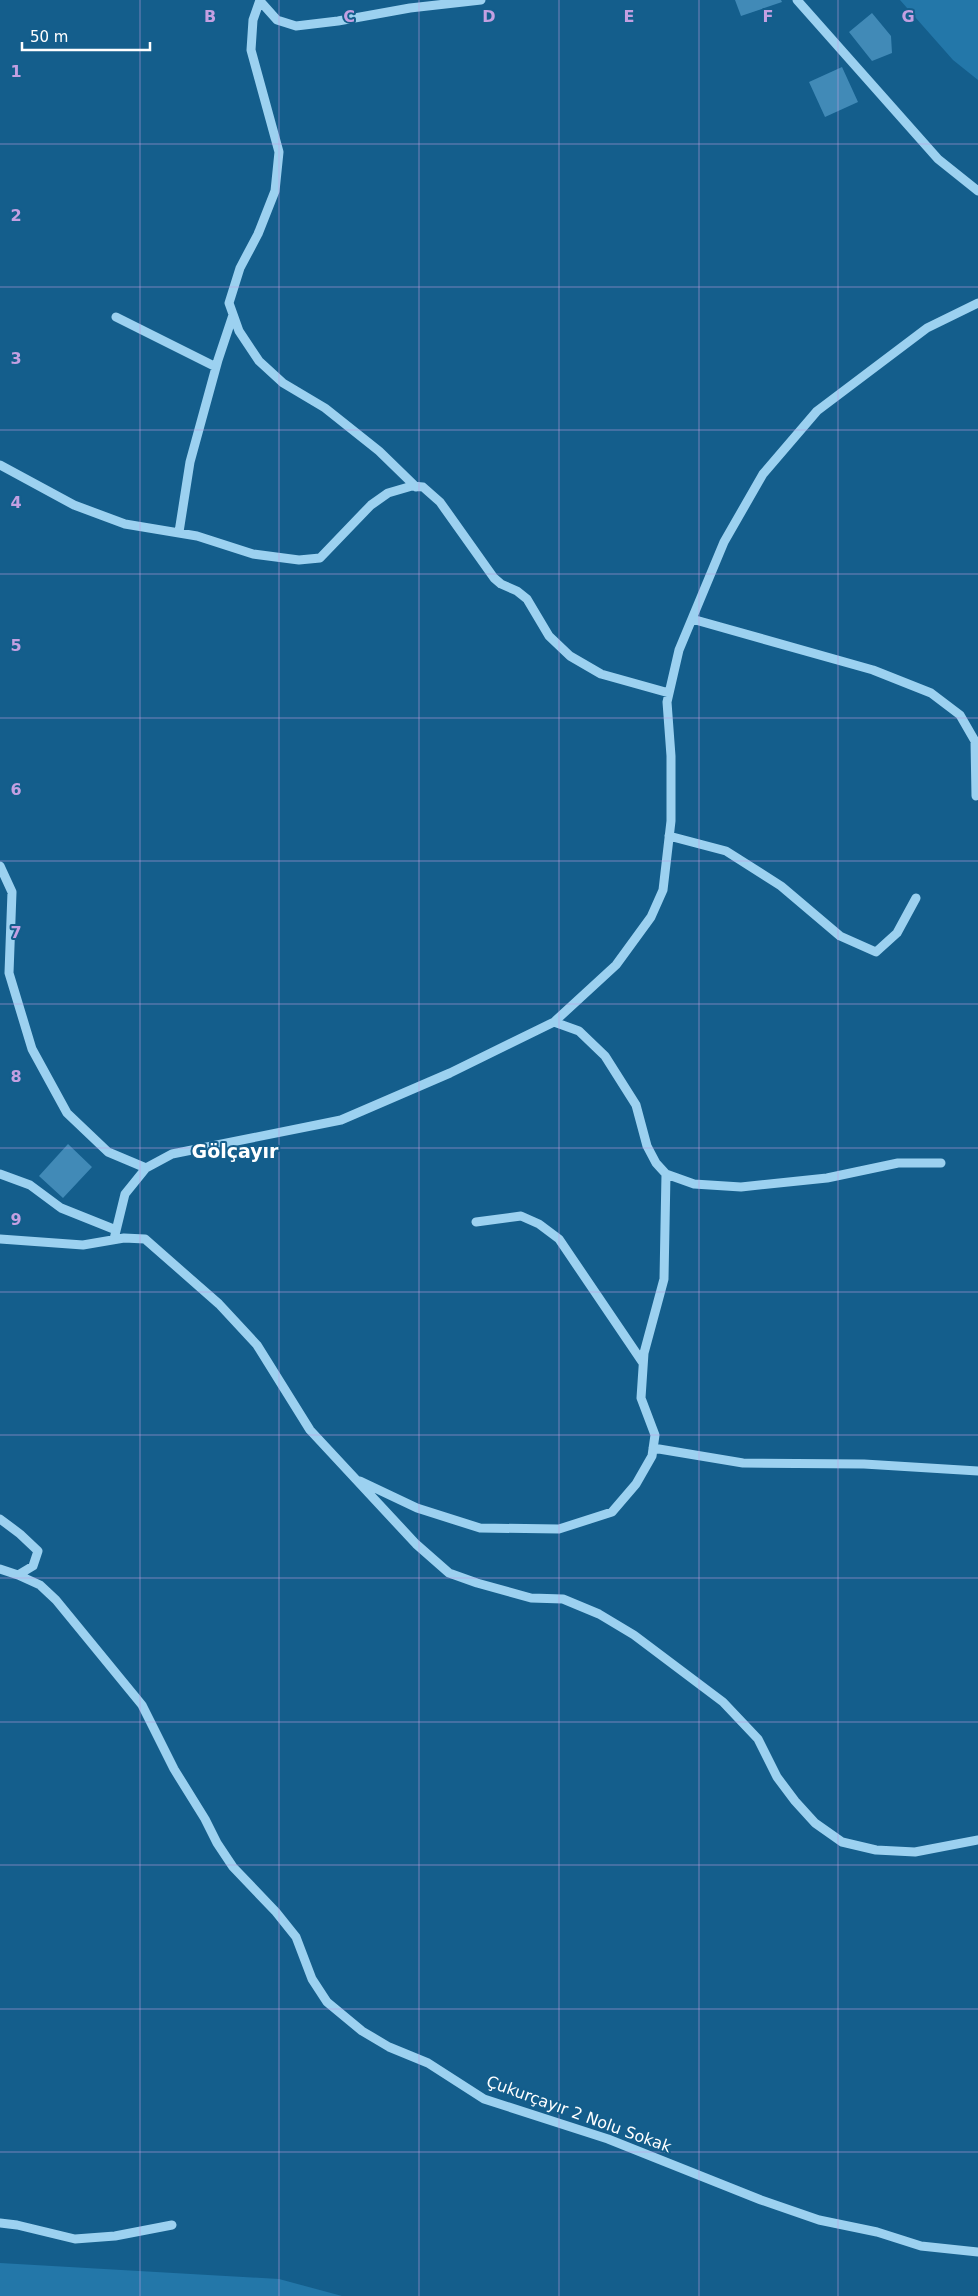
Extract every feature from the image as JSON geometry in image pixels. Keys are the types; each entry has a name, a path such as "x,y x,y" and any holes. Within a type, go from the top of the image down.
{"street":[{"path":"260,0 277,20 296,26 338,21 410,8 481,0"},
{"path":"260,0 253,20 251,50 279,152 274,192 258,234 240,268 229,304 239,331 259,361 282,383 325,408 378,452 416,487"},
{"path":"797,0 938,159 978,191"},
{"path":"115,1235 125,1194 146,1168 172,1154 341,1120 450,1073 554,1022 616,965 650,917 663,890 669,836 671,756 667,702 679,650 724,542 763,474 817,411 927,328 978,303"},
{"path":"179,532 190,462 216,367 233,315"},
{"path":"116,317 216,367"},
{"path":"0,465 74,505 126,524 179,532 253,554 299,560 320,558 371,505 388,493 423,487 440,502 494,578 501,584 518,591 527,599 549,636 570,656 601,674 669,693"},
{"path":"692,619 873,670 931,692 960,715 975,741 976,796"},
{"path":"669,836 726,851 781,886 840,936 876,952 897,933 916,898"},
{"path":"0,866 12,892 9,973 32,1049 67,1113 108,1152 146,1168"},
{"path":"554,1022 578,1031 605,1056 636,1105 647,1146 656,1163 666,1174 694,1184 741,1186 827,1178 898,1163 941,1163"},
{"path":"0,1174 30,1185 61,1208 115,1235 145,1239 219,1304 257,1345 310,1430 416,1544 449,1572 477,1583 531,1598 562,1598 606,1618 634,1635 678,1666 729,1708 758,1740 777,1777 795,1801 815,1823 842,1842 876,1850 915,1852 978,1840"},
{"path":"355,1478 417,1508 480,1528 559,1529 612,1512 636,1484 652,1456 655,1435 641,1398 643,1363 664,1279 666,1174"},
{"path":"476,1222 521,1216 539,1224 559,1238 643,1363"},
{"path":"0,1240 82,1245 115,1235"},
{"path":"653,1448 743,1463 864,1464 978,1471"},
{"path":"0,1520 20,1534 38,1551 33,1566 18,1575"},
{"name":"Çukurçayır 2 Nolu Sokak","path":"0,1569 40,1585 56,1600 142,1705 174,1769 205,1819 217,1844 233,1867 276,1912 296,1937 312,1979 327,2002 362,2031 389,2047 428,2063 484,2099 608,2139 762,2200 819,2220 877,2232 921,2246 978,2252"},
{"path":"0,2223 75,2239 115,2236 172,2225"}],"shaded area":[{"path":"900,0 978,0 978,80 953,60"},
{"path":"0,2263 279,2279 342,2296 0,2296"}],"building":[{"path":"735,0 781,0 782,2 741,16"},
{"path":"872,13 891,36 892,53 872,61 849,32"},
{"path":"842,67 858,102 825,117 809,82"},
{"path":"68,1144 92,1167 63,1198 39,1176"}],"district":[{"name":"Gölçayır","path":"235,1151"}]}
